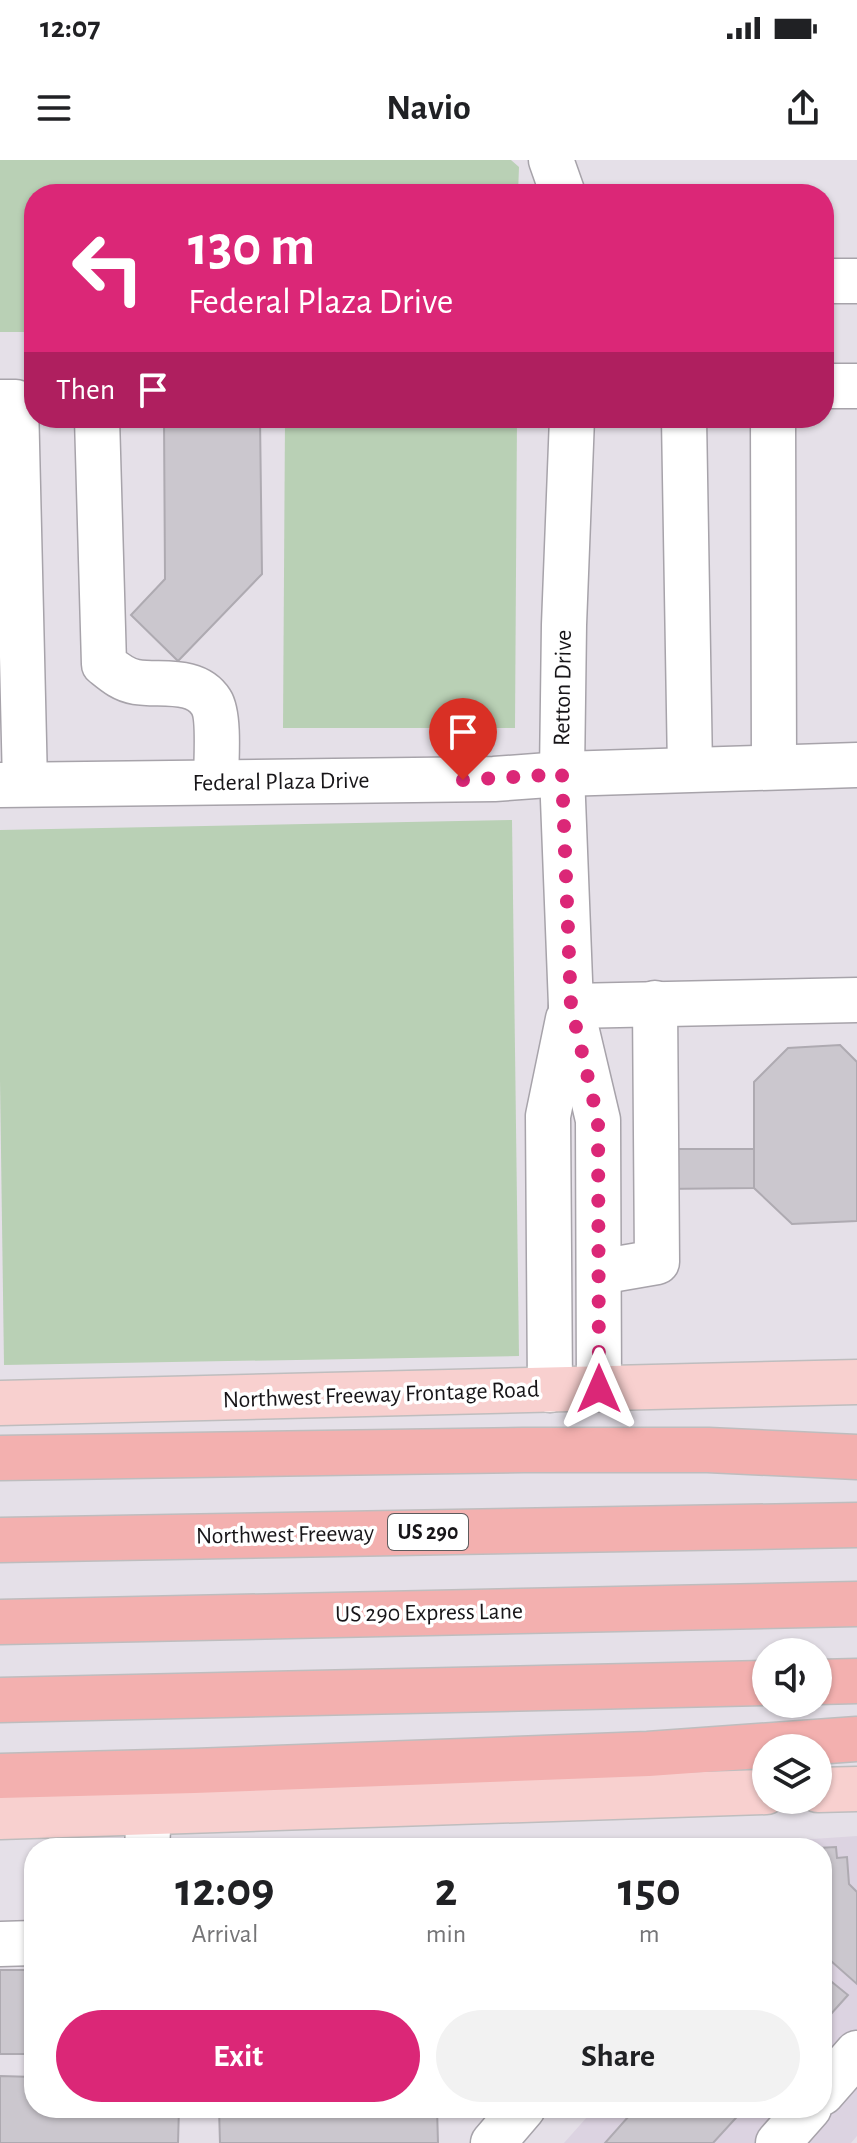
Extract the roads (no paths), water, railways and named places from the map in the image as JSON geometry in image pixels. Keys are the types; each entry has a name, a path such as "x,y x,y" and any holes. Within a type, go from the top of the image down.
{"highway":[{"path":"0,1458 523,1450 708,1450 857,1457"},
{"name":"Northwest Freeway","path":"0,1540 857,1525"},
{"name":"US 290 Express Lane","path":"0,1622 857,1604"},
{"path":"832,1682 857,1681"},
{"path":"0,1700 752,1683"},
{"path":"0,1776 648,1754 857,1739"}],"main road":[{"name":"Northwest Freeway Frontage Road","path":"0,1403 857,1382"},
{"path":"832,1790 857,1789"},
{"path":"0,1817 148,1830 752,1793"}],"street":[{"path":"551,160 559,184"},
{"path":"834,281 857,281"},
{"path":"834,386 857,386"},
{"path":"0,402 16,402 13,785"},
{"path":"97,428 104,664 117,675 134,682 176,684 196,689 212,703 216,723 216,782"},
{"name":"Retton Drive","path":"572,428 562,774 571,1006 598,1120 599,1389"},
{"path":"684,428 690,769"},
{"path":"773,428 774,766"},
{"name":"Federal Plaza Drive","path":"13,785 494,779 690,769 857,765"},
{"path":"571,1006 857,1000"},
{"path":"599,1272 657,1262 655,1003"},
{"name":"Retton Drive","path":"550,1390 548,1116 571,1006"},
{"path":"0,1944 24,1943"},
{"path":"832,2082 857,2053"},
{"path":"493,2143 514,2118"},
{"path":"778,2143 800,2118"}]}
